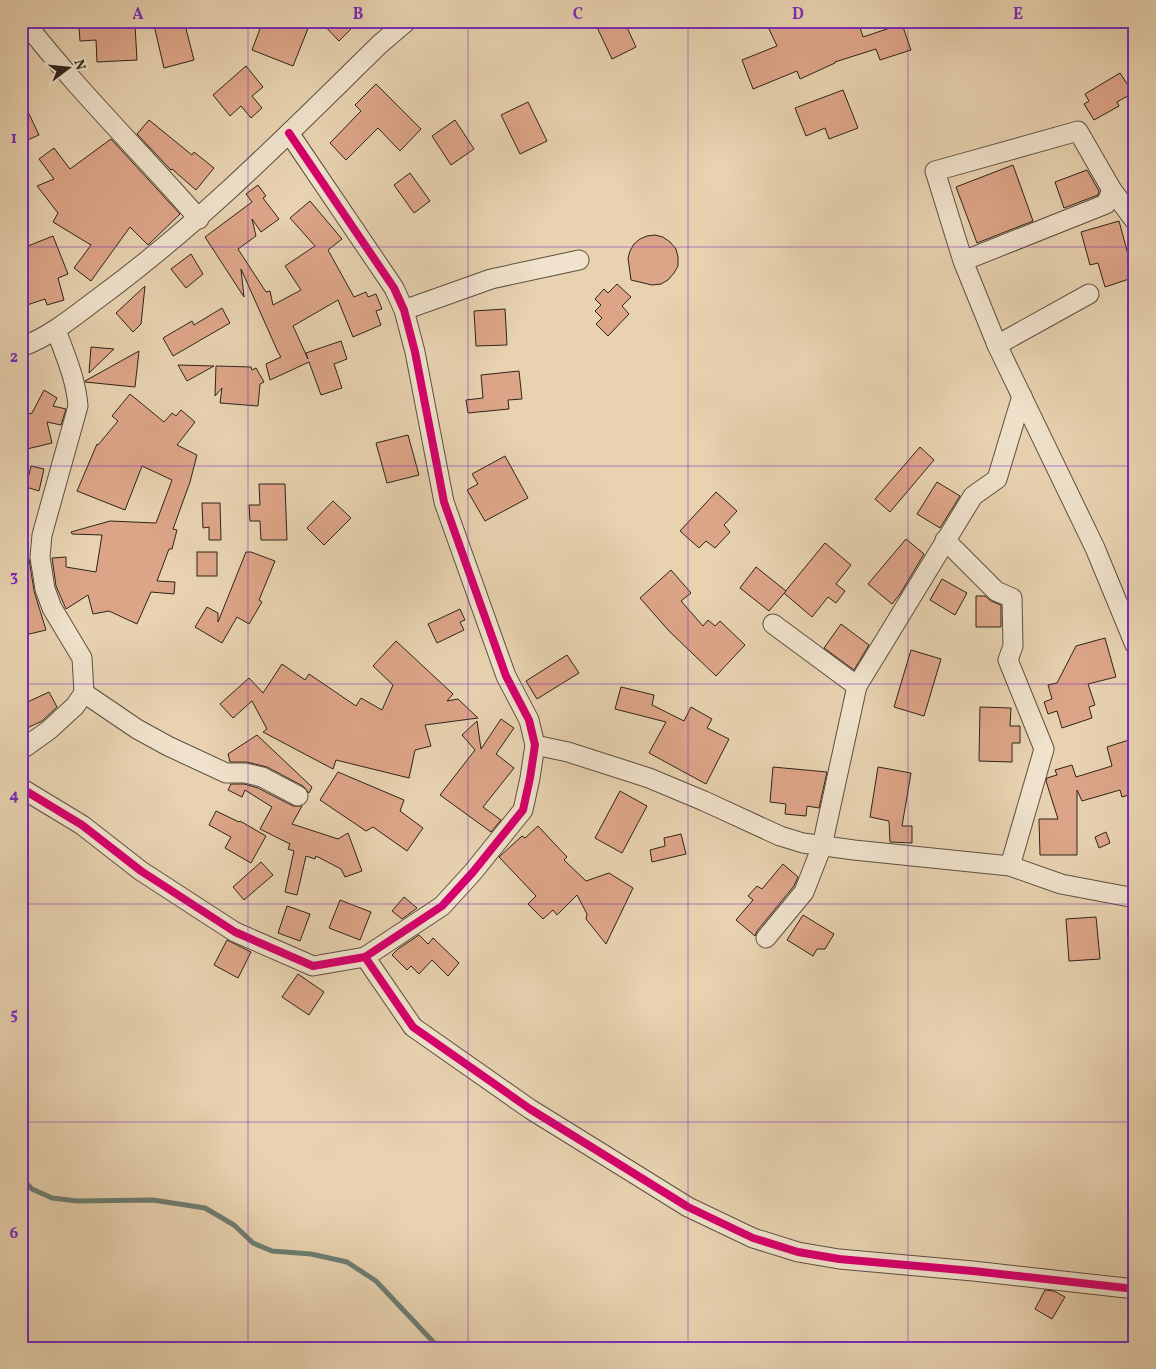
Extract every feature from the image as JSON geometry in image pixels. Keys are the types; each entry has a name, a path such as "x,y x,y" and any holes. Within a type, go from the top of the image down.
{"street":[{"path":"24,21 78,87 199,219"},
{"path":"21,347 56,330 117,285 199,219 380,44 407,21"},
{"path":"1135,221 1112,190 1078,131 934,171 963,261 997,345 1095,548 1135,646"},
{"path":"21,788 82,825 141,871 235,932 313,966 364,957 442,906 473,872 523,810 535,745 529,720 506,676 444,502 415,352 404,310 394,288 289,133"},
{"path":"963,261 1106,204 1112,190"},
{"path":"404,310 491,279 578,260"},
{"path":"997,345 1089,294"},
{"path":"21,750 49,730 75,706 84,693 82,658 52,608 45,589 40,557 42,535 78,406 73,375 56,330"},
{"path":"766,938 804,892 822,846 857,686 973,496 997,479 1022,396"},
{"path":"945,540 996,592 1012,598 1013,646 1008,660 1044,749 1010,866"},
{"path":"773,624 857,686"},
{"path":"84,693 137,729 168,746 226,773 244,773 262,777 298,796"},
{"path":"535,745 568,752 649,778 704,800 780,836 822,846 1010,866 1061,884 1135,898"},
{"path":"364,957 413,1027 530,1109 688,1207 753,1238 798,1252 838,1259 973,1271 1135,1290"}],"building":[{"path":"153,21 184,21 194,60 164,68"},
{"path":"263,21 311,21 293,66 252,50"},
{"path":"320,21 359,21 339,41"},
{"path":"594,21 624,21 636,47 612,59"},
{"path":"781,21 858,21 863,37 902,24 911,50 880,60 876,49 835,62 800,79 797,71 753,89 742,60 777,46 768,27"},
{"path":"135,25 137,60 97,62 96,40 80,41 79,27"},
{"path":"246,66 263,87 252,96 262,108 251,118 241,106 230,116 213,95"},
{"path":"1120,73 1133,93 1117,102 1119,106 1094,120 1084,104 1089,101 1085,94"},
{"path":"376,84 421,129 400,151 378,128 346,160 330,143 361,111 355,105"},
{"path":"843,90 858,128 829,139 825,128 806,136 795,108"},
{"path":"21,97 39,135 21,143"},
{"path":"528,102 547,141 520,154 501,115"},
{"path":"149,120 192,155 194,152 214,168 196,190 171,170 137,134"},
{"path":"455,120 474,149 451,165 432,136"},
{"path":"111,139 180,214 148,245 130,227 91,281 74,268 91,245 53,222 58,213 37,186 54,179 39,159 54,148 70,169"},
{"path":"1013,165 1033,221 977,243 956,187"},
{"path":"1087,170 1099,191 1098,195 1064,208 1055,182"},
{"path":"410,173 430,201 414,213 394,185"},
{"path":"258,185 266,196 263,198 279,219 261,232 252,219 256,236 238,249 266,292 270,291 273,305 301,290 285,266 315,246 290,218 310,201 342,239 328,250 354,297 366,292 368,297 376,294 382,309 376,311 381,325 353,337 338,300 293,326 308,359 306,353 341,341 347,359 334,364 342,388 321,395 309,362 270,380 266,364 281,357 241,269 244,297 205,237 252,202 246,194"},
{"path":"1119,221 1129,258 1135,256 1135,277 1105,287 1098,263 1090,265 1081,232"},
{"path":"655,235 663,237 676,249 678,266 668,280 661,284 652,285 631,280 628,258 630,251 640,239"},
{"path":"53,236 68,274 58,278 64,300 47,305 45,299 21,307 21,256 25,254 23,248"},
{"path":"191,254 203,274 186,288 171,269"},
{"path":"617,284 631,297 622,306 629,314 608,336 596,324 602,318 595,311 601,305 595,299 604,289 608,293"},
{"path":"145,286 141,324 133,332 116,313"},
{"path":"222,308 230,323 173,356 163,338 192,321 194,325"},
{"path":"505,309 507,345 476,346 474,311"},
{"path":"91,347 114,349 89,373"},
{"path":"139,351 135,387 85,382 85,381"},
{"path":"178,365 214,366 187,381"},
{"path":"216,366 251,367 252,370 256,368 264,382 260,384 258,406 220,403 222,388 215,396"},
{"path":"519,371 522,399 508,400 509,409 468,413 466,400 483,398 481,375"},
{"path":"44,390 57,398 53,406 66,409 61,425 47,422 52,443 27,449 21,428 21,416 32,413"},
{"path":"130,394 164,422 172,413 176,416 181,410 195,422 177,445 197,455 190,482 173,529 177,530 172,549 169,549 157,581 175,582 174,594 151,592 137,624 109,611 93,614 88,595 66,609 56,586 52,558 66,557 66,567 96,572 102,535 72,534 71,532 110,521 156,523 172,480 142,466 125,510 77,491 97,444 118,421 112,416"},
{"path":"408,435 419,475 387,483 376,443"},
{"path":"920,447 934,460 890,512 875,499"},
{"path":"505,456 528,498 485,521 467,490 478,484 472,474"},
{"path":"31,466 44,469 39,491 26,487"},
{"path":"937,482 960,496 940,528 917,514"},
{"path":"259,484 285,484 287,540 261,540 260,521 250,521 249,505 260,505"},
{"path":"716,492 737,511 724,525 730,532 715,548 706,541 699,548 680,531"},
{"path":"333,501 351,518 324,545 307,528"},
{"path":"202,503 220,503 221,540 209,540 209,527 203,528"},
{"path":"906,539 924,554 892,604 868,584"},
{"path":"825,543 851,565 836,584 845,591 836,603 828,597 812,617 784,593"},
{"path":"197,552 217,552 217,576 197,576"},
{"path":"246,552 275,561 259,600 262,602 249,624 237,617 222,643 195,627 207,607 218,613 218,622"},
{"path":"29,559 34,591 46,630 21,636 21,561"},
{"path":"756,567 786,591 769,611 740,588"},
{"path":"671,570 691,593 681,601 703,626 708,620 715,626 720,621 745,645 716,676 669,631 640,598"},
{"path":"942,579 967,593 955,615 930,600"},
{"path":"976,596 985,596 1001,605 1001,627 976,627"},
{"path":"460,609 465,620 460,622 464,630 437,643 428,624"},
{"path":"841,624 869,645 854,670 824,648"},
{"path":"1105,638 1116,677 1088,684 1095,705 1089,707 1092,718 1062,728 1057,711 1048,714 1044,702 1052,699 1048,685 1057,683 1076,646"},
{"path":"396,641 453,694 447,701 458,699 478,718 425,725 431,746 415,750 409,778 336,760 333,769 263,732 267,729 252,701 233,718 220,704 249,678 263,693 282,664 305,680 309,674 356,706 361,698 382,710 393,685 373,666"},
{"path":"911,650 941,659 924,716 894,707"},
{"path":"567,655 579,673 537,699 526,681"},
{"path":"621,687 654,695 652,705 684,721 691,707 712,719 707,728 729,739 706,784 649,753 666,722 615,709"},
{"path":"49,692 57,707 42,721 27,728 21,716 21,705"},
{"path":"980,707 1011,708 1010,726 1020,726 1020,743 1012,743 1012,762 979,761"},
{"path":"501,719 514,728 496,754 514,768 483,807 501,820 491,832 440,795 475,750 462,735 477,721 481,749"},
{"path":"257,735 312,787 309,793 303,786 267,767 247,762 230,762 228,754"},
{"path":"1135,738 1135,793 1122,797 1120,790 1082,801 1077,790 1077,855 1040,855 1039,819 1058,819 1046,781 1047,778 1057,775 1055,770 1072,765 1076,777 1112,766 1107,747"},
{"path":"773,767 827,772 819,808 807,806 806,816 785,814 786,804 770,802"},
{"path":"878,767 911,773 902,826 912,826 912,843 890,842 889,821 870,817"},
{"path":"338,772 404,800 400,811 423,828 407,851 373,827 366,831 320,800"},
{"path":"231,784 244,784 258,788 293,806 302,806 292,824 338,839 348,833 362,871 345,877 341,869 316,856 315,859 306,856 297,895 285,892 294,851 288,849 290,844 260,829 272,807 245,790 242,797 228,790"},
{"path":"620,791 647,806 622,853 595,838"},
{"path":"216,811 240,821 266,836 251,863 225,848 231,837 209,825"},
{"path":"538,826 567,857 564,860 586,881 609,873 633,888 606,944 586,919 587,914 577,895 557,915 553,910 543,919 528,904 536,896 499,857 522,836 525,838"},
{"path":"1106,832 1110,843 1099,848 1095,837"},
{"path":"681,834 686,854 652,862 650,850 665,846 664,838"},
{"path":"261,862 273,875 244,900 233,887"},
{"path":"783,864 798,877 794,886 755,936 736,920 753,900 748,896 757,886 762,889"},
{"path":"404,897 417,908 402,919 392,911"},
{"path":"340,900 371,912 360,940 329,928"},
{"path":"287,906 310,914 300,941 278,933"},
{"path":"803,915 834,934 825,949 817,949 813,956 787,940"},
{"path":"1096,917 1100,959 1069,961 1066,919"},
{"path":"419,935 428,944 433,938 459,963 448,976 432,960 419,974 411,966 407,970 392,955"},
{"path":"227,940 251,952 238,978 214,965"},
{"path":"298,974 324,992 309,1015 282,997"},
{"path":"1045,1290 1054,1291 1065,1297 1052,1319 1035,1309"}],"waterway":[{"path":"21,1178 32,1189 52,1198 77,1201 153,1200 205,1208 234,1225 253,1243 272,1251 311,1254 347,1262 376,1281 439,1348"}],"cycle path":[{"path":"21,788 82,825 141,871 235,932 313,966 365,957 442,906 473,872 523,810 535,745 529,720 506,676 444,502 415,352 404,310 394,288 289,133"},
{"path":"365,957 413,1027 530,1109 688,1207 753,1238 798,1252 839,1259 973,1271 1135,1289"}]}
